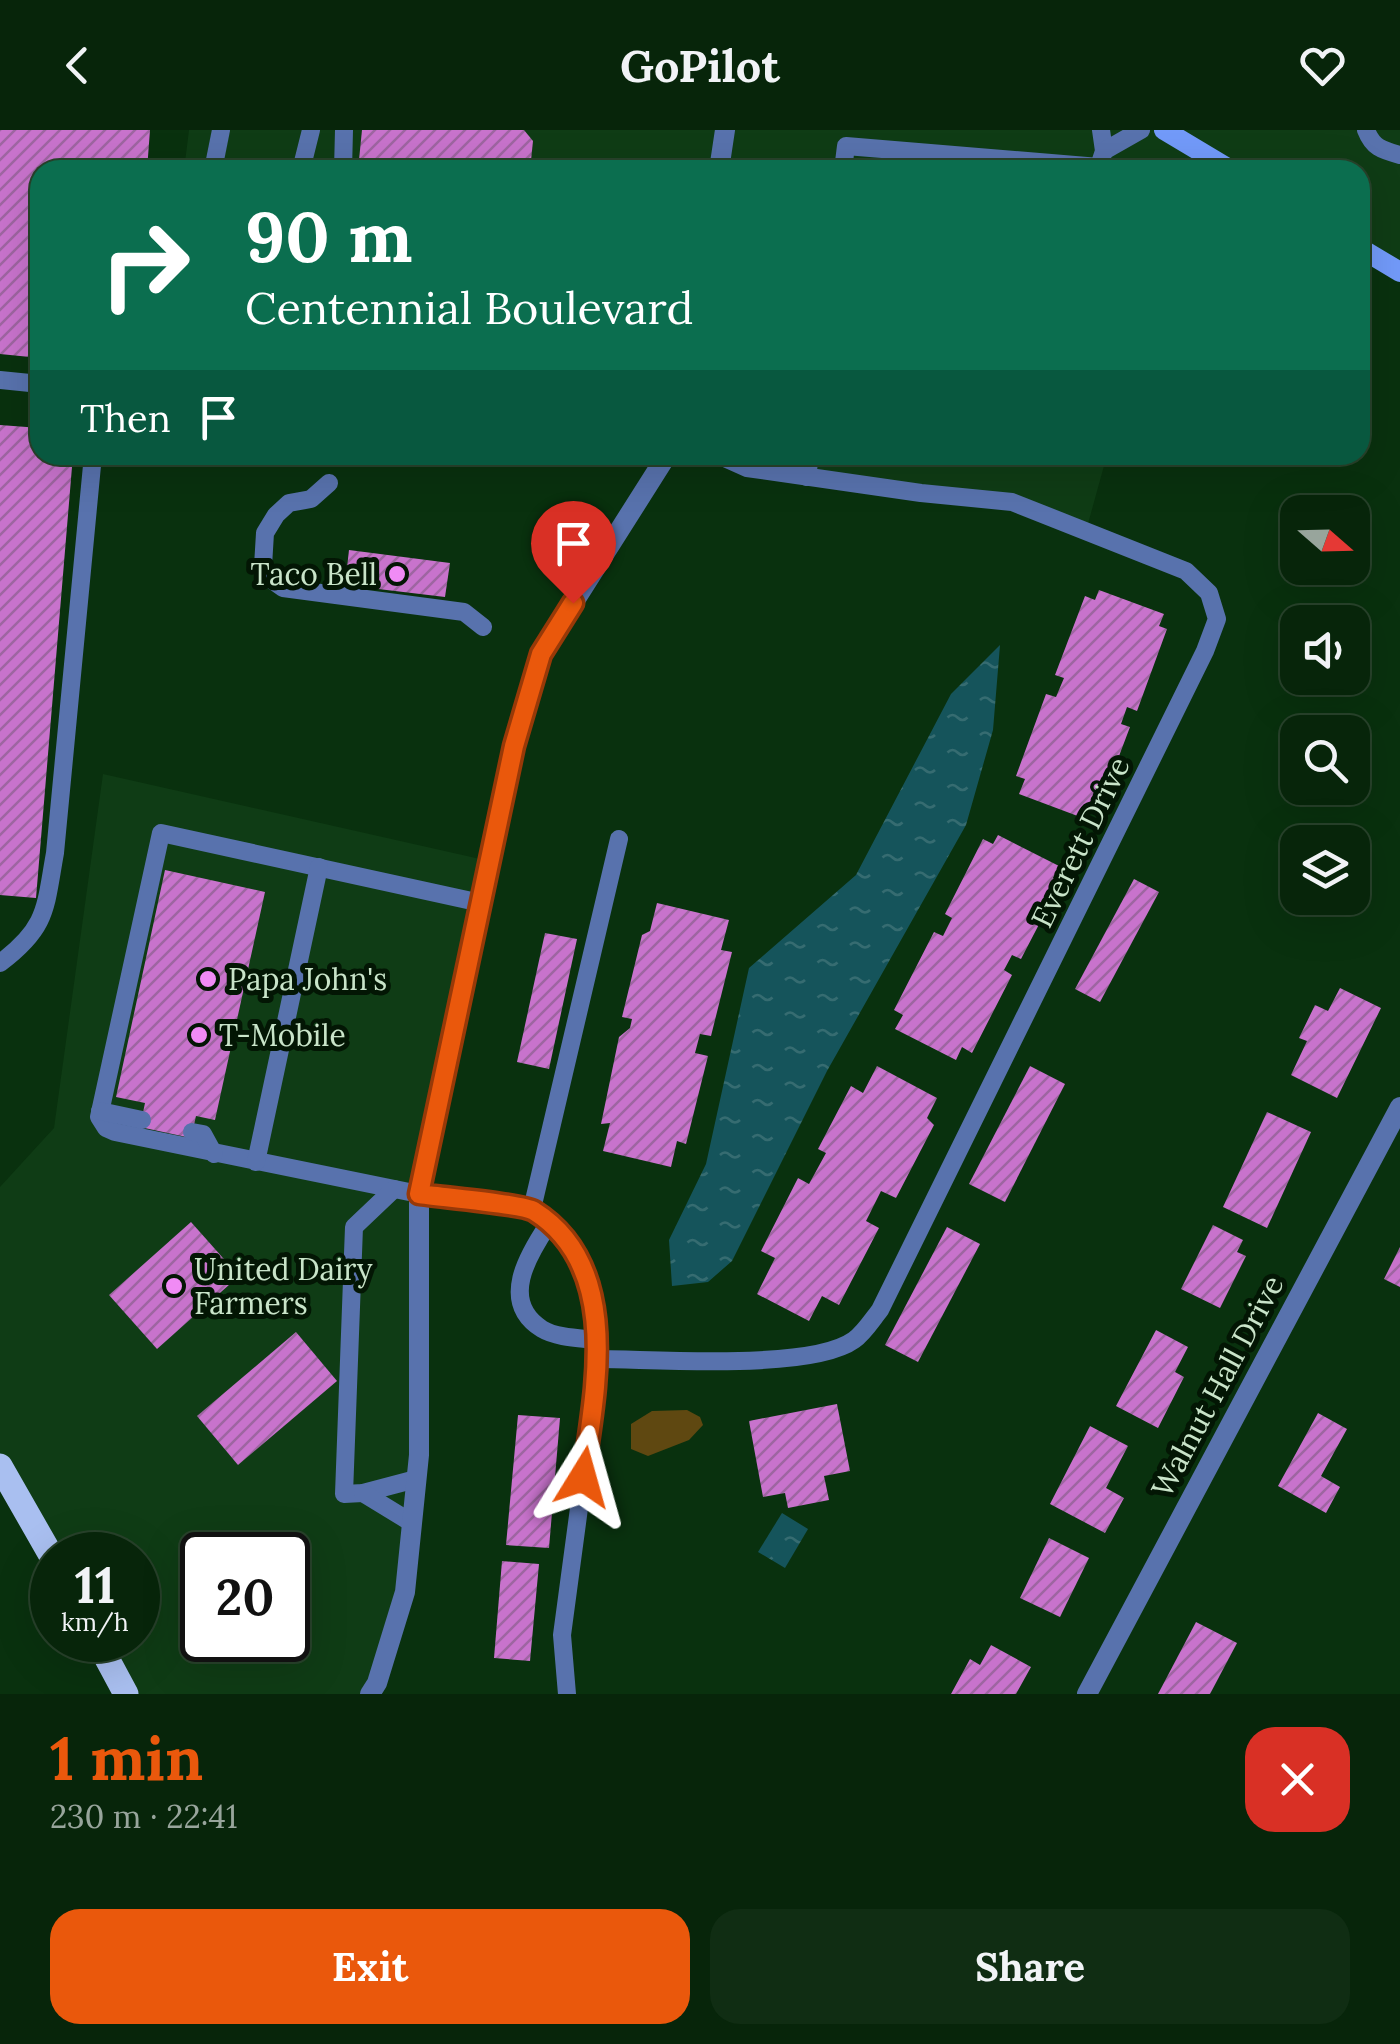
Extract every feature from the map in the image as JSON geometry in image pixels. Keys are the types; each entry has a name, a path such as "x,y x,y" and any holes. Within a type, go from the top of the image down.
{"main road":[{"path":"1164,130 1214,160"},
{"path":"1370,254 1400,272"},
{"path":"0,1466 38,1532"},
{"path":"109,1662 126,1694"}],"street":[{"path":"721,160 725,130"},
{"path":"370,1694 404,1592 419,1454 419,1194 514,746 541,654 661,465"},
{"name":"Walnut Hall Drive","path":"1087,1694 1400,1107"}],"lane":[{"path":"215,160 222,130"},
{"path":"304,160 311,130"},
{"path":"343,160 344,130"},
{"path":"1101,130 1101,160"},
{"path":"1105,160 1142,130"},
{"path":"1366,130 1371,144 1400,155"},
{"path":"845,160 846,146 1056,160"},
{"path":"0,380 30,383"},
{"path":"0,963 28,942 44,913 54,853 91,465"},
{"name":"Everett Drive","path":"548,1225 526,1258 519,1284 525,1310 541,1328 561,1336 598,1349 781,1360 828,1351 855,1340 880,1310 1205,652 1217,620 1209,593 1186,571 1012,502 921,493 741,465"},
{"path":"807,477 809,465"},
{"path":"329,483 311,499 289,503 276,515 265,533 263,566 269,578 283,588 464,612 483,627"},
{"path":"481,903 160,833 100,1117 106,1128 115,1132 214,1154 419,1194 532,1209 570,1244 591,1290 598,1349 562,1635 567,1694"},
{"path":"532,1209 619,839"},
{"path":"256,1162 319,868"},
{"path":"100,1111 142,1120"},
{"path":"192,1132 203,1134 214,1154"},
{"path":"394,1189 354,1227 344,1494 416,1479"},
{"path":"363,1493 412,1523"}],"shaded area":[{"path":"189,130 1400,130 1400,272 1370,254 1370,160 1213,160 1193,149 1190,160 185,160"},
{"path":"781,465 1104,465 1086,531 1012,502"},
{"path":"103,774 489,861 419,1194 405,1592 370,1694 126,1694 109,1662 160,1662 160,1532 39,1532 0,1466 0,1187 54,1128"},
{"path":"687,1410 700,1417 703,1425 689,1440 648,1456 631,1449 631,1424 652,1411"}],"water":[{"path":"1000,645 993,730 966,825 827,1071 732,1261 708,1282 672,1286 669,1240 706,1164 749,968 856,875 951,694"},
{"path":"782,1513 808,1529 785,1568 758,1552"}],"building":[{"path":"0,130 150,130 148,160 30,160 30,357 0,354"},
{"path":"362,130 524,130 533,141 531,160 359,160"},
{"path":"0,425 30,427 30,465 72,465 36,898 0,895"},
{"name":"Taco Bell","path":"349,550 450,563 445,597 345,585"},
{"path":"1099,590 1164,614 1159,626 1167,629 1137,711 1127,707 1121,724 1130,727 1099,809 1088,805 1083,818 1019,794 1025,779 1016,776 1046,694 1056,697 1064,678 1055,675 1085,596 1095,600"},
{"path":"998,835 1059,866 1053,878 1061,882 1021,959 1012,955 1004,970 1012,975 972,1053 962,1047 956,1060 895,1029 903,1015 894,1010 934,932 943,936 952,918 945,914 983,839 993,844"},
{"path":"165,870 265,892 215,1120 196,1116 191,1138 140,1127 145,1103 116,1097"},
{"path":"1134,879 1159,892 1100,1002 1075,989"},
{"path":"657,903 729,920 721,950 732,952 711,1036 700,1034 695,1053 708,1056 686,1144 677,1141 671,1167 603,1151 610,1123 601,1124 619,1037 630,1028 632,1019 622,1017 642,935 650,931"},
{"path":"545,933 577,939 549,1069 517,1062"},
{"path":"1340,988 1381,1008 1337,1098 1291,1075 1307,1041 1299,1038 1315,1005 1328,1011"},
{"path":"877,1066 937,1098 927,1118 934,1125 896,1198 881,1191 866,1221 879,1228 839,1305 822,1296 809,1321 757,1294 775,1258 761,1251 798,1178 809,1184 826,1153 818,1149 851,1086 863,1093"},
{"path":"1030,1066 1065,1084 1005,1202 969,1184"},
{"path":"1267,1112 1311,1132 1267,1228 1223,1207"},
{"name":"United Dairy Farmers","path":"191,1222 239,1276 157,1349 109,1295"},
{"path":"1213,1225 1243,1240 1237,1252 1246,1256 1220,1308 1181,1289"},
{"path":"947,1227 980,1244 918,1362 885,1345"},
{"path":"1400,1247 1400,1287 1384,1279"},
{"path":"1156,1330 1188,1347 1175,1372 1184,1377 1158,1428 1116,1406"},
{"path":"296,1332 337,1381 238,1465 197,1416"},
{"path":"837,1404 850,1471 824,1476 829,1500 788,1508 785,1493 763,1497 749,1421"},
{"path":"1318,1413 1347,1429 1321,1476 1340,1487 1326,1513 1278,1486"},
{"path":"518,1415 560,1418 549,1548 506,1545"},
{"path":"1090,1426 1128,1446 1106,1488 1124,1498 1105,1533 1050,1504"},
{"path":"1049,1538 1089,1558 1060,1617 1020,1598"},
{"path":"502,1561 539,1564 530,1661 494,1658"},
{"path":"1196,1622 1237,1643 1210,1694 1158,1694"},
{"path":"991,1645 1031,1667 1016,1694 951,1694 970,1659 980,1665"}],"place":[{"name":"Taco Bell","path":"397,574"},
{"name":"Papa John's","path":"208,979"},
{"name":"T-Mobile","path":"199,1035"},
{"name":"United Dairy Farmers","path":"174,1286"}],"route":[{"path":"573,603 541,654 514,746 419,1194 532,1209 570,1244 591,1290 599,1358 583,1477"}]}
